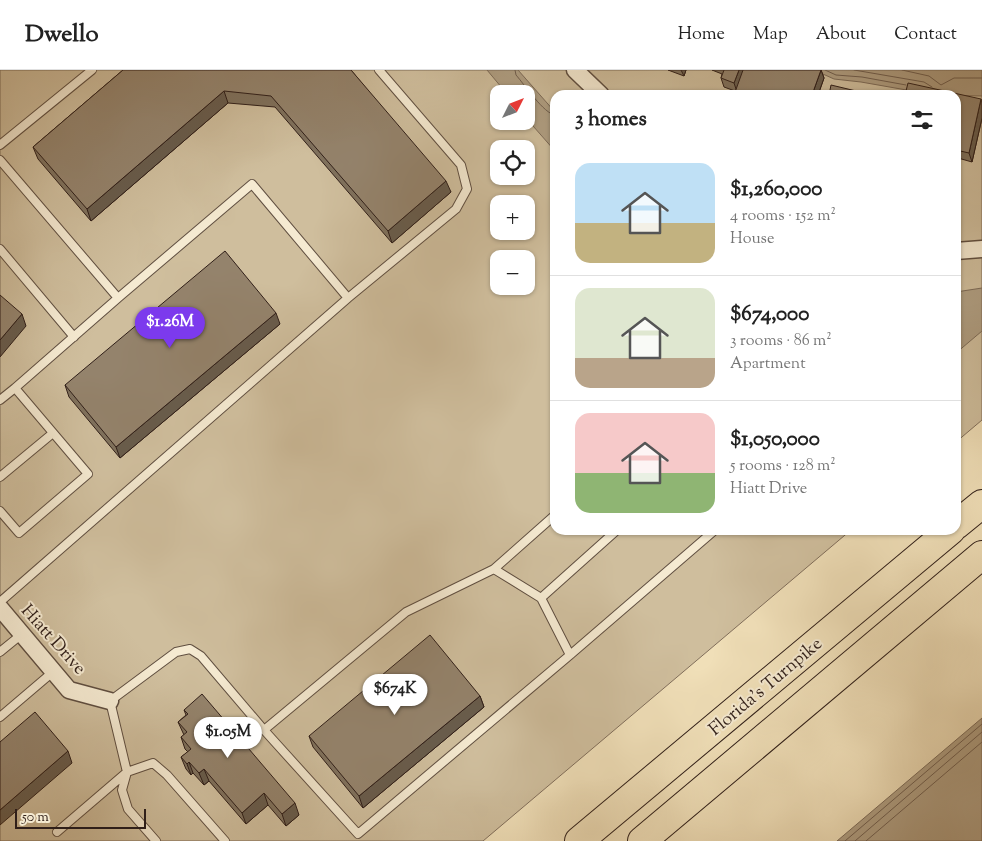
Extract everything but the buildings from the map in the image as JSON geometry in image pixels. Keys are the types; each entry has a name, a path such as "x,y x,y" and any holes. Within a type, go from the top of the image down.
{"highway":[{"path":"961,521 982,504"},
{"name":"Florida's Turnpike","path":"579,841 945,535"},
{"path":"642,841 982,556"}],"street":[{"path":"575,70 596,90"},
{"path":"961,251 982,250"},
{"name":"Hiatt Drive","path":"0,608 69,690 110,701"}],"lane":[{"path":"0,145 92,70"},
{"path":"0,602 348,298 456,209 467,189 461,165 379,70"},
{"path":"0,160 118,298"},
{"path":"0,400 252,184 348,298"},
{"path":"0,249 74,337"},
{"path":"0,511 19,533 88,474 15,388"},
{"path":"0,477 53,433"},
{"path":"264,730 406,612 494,569 550,520"},
{"path":"540,598 611,535"},
{"path":"156,841 128,809 122,790 127,772 110,701 176,652 190,649 201,656 264,730 358,834 570,655 708,535"},
{"path":"494,569 540,598 570,655"},
{"path":"0,652 22,634"},
{"path":"0,717 54,671"},
{"path":"58,832 127,772 153,763 167,775 225,841"}],"shaded area":[{"path":"0,70 982,70 982,420 961,438 961,90 550,90 550,535 845,535 483,841 0,841"}],"water":[{"path":"487,70 518,70 531,85 500,85"},
{"path":"814,70 982,70 982,96 961,96 961,90 907,90 834,79"},
{"path":"535,89 550,106 550,145 535,128"},
{"path":"982,288 982,331 961,349 961,291"},
{"path":"982,718 982,841 837,841"}]}
